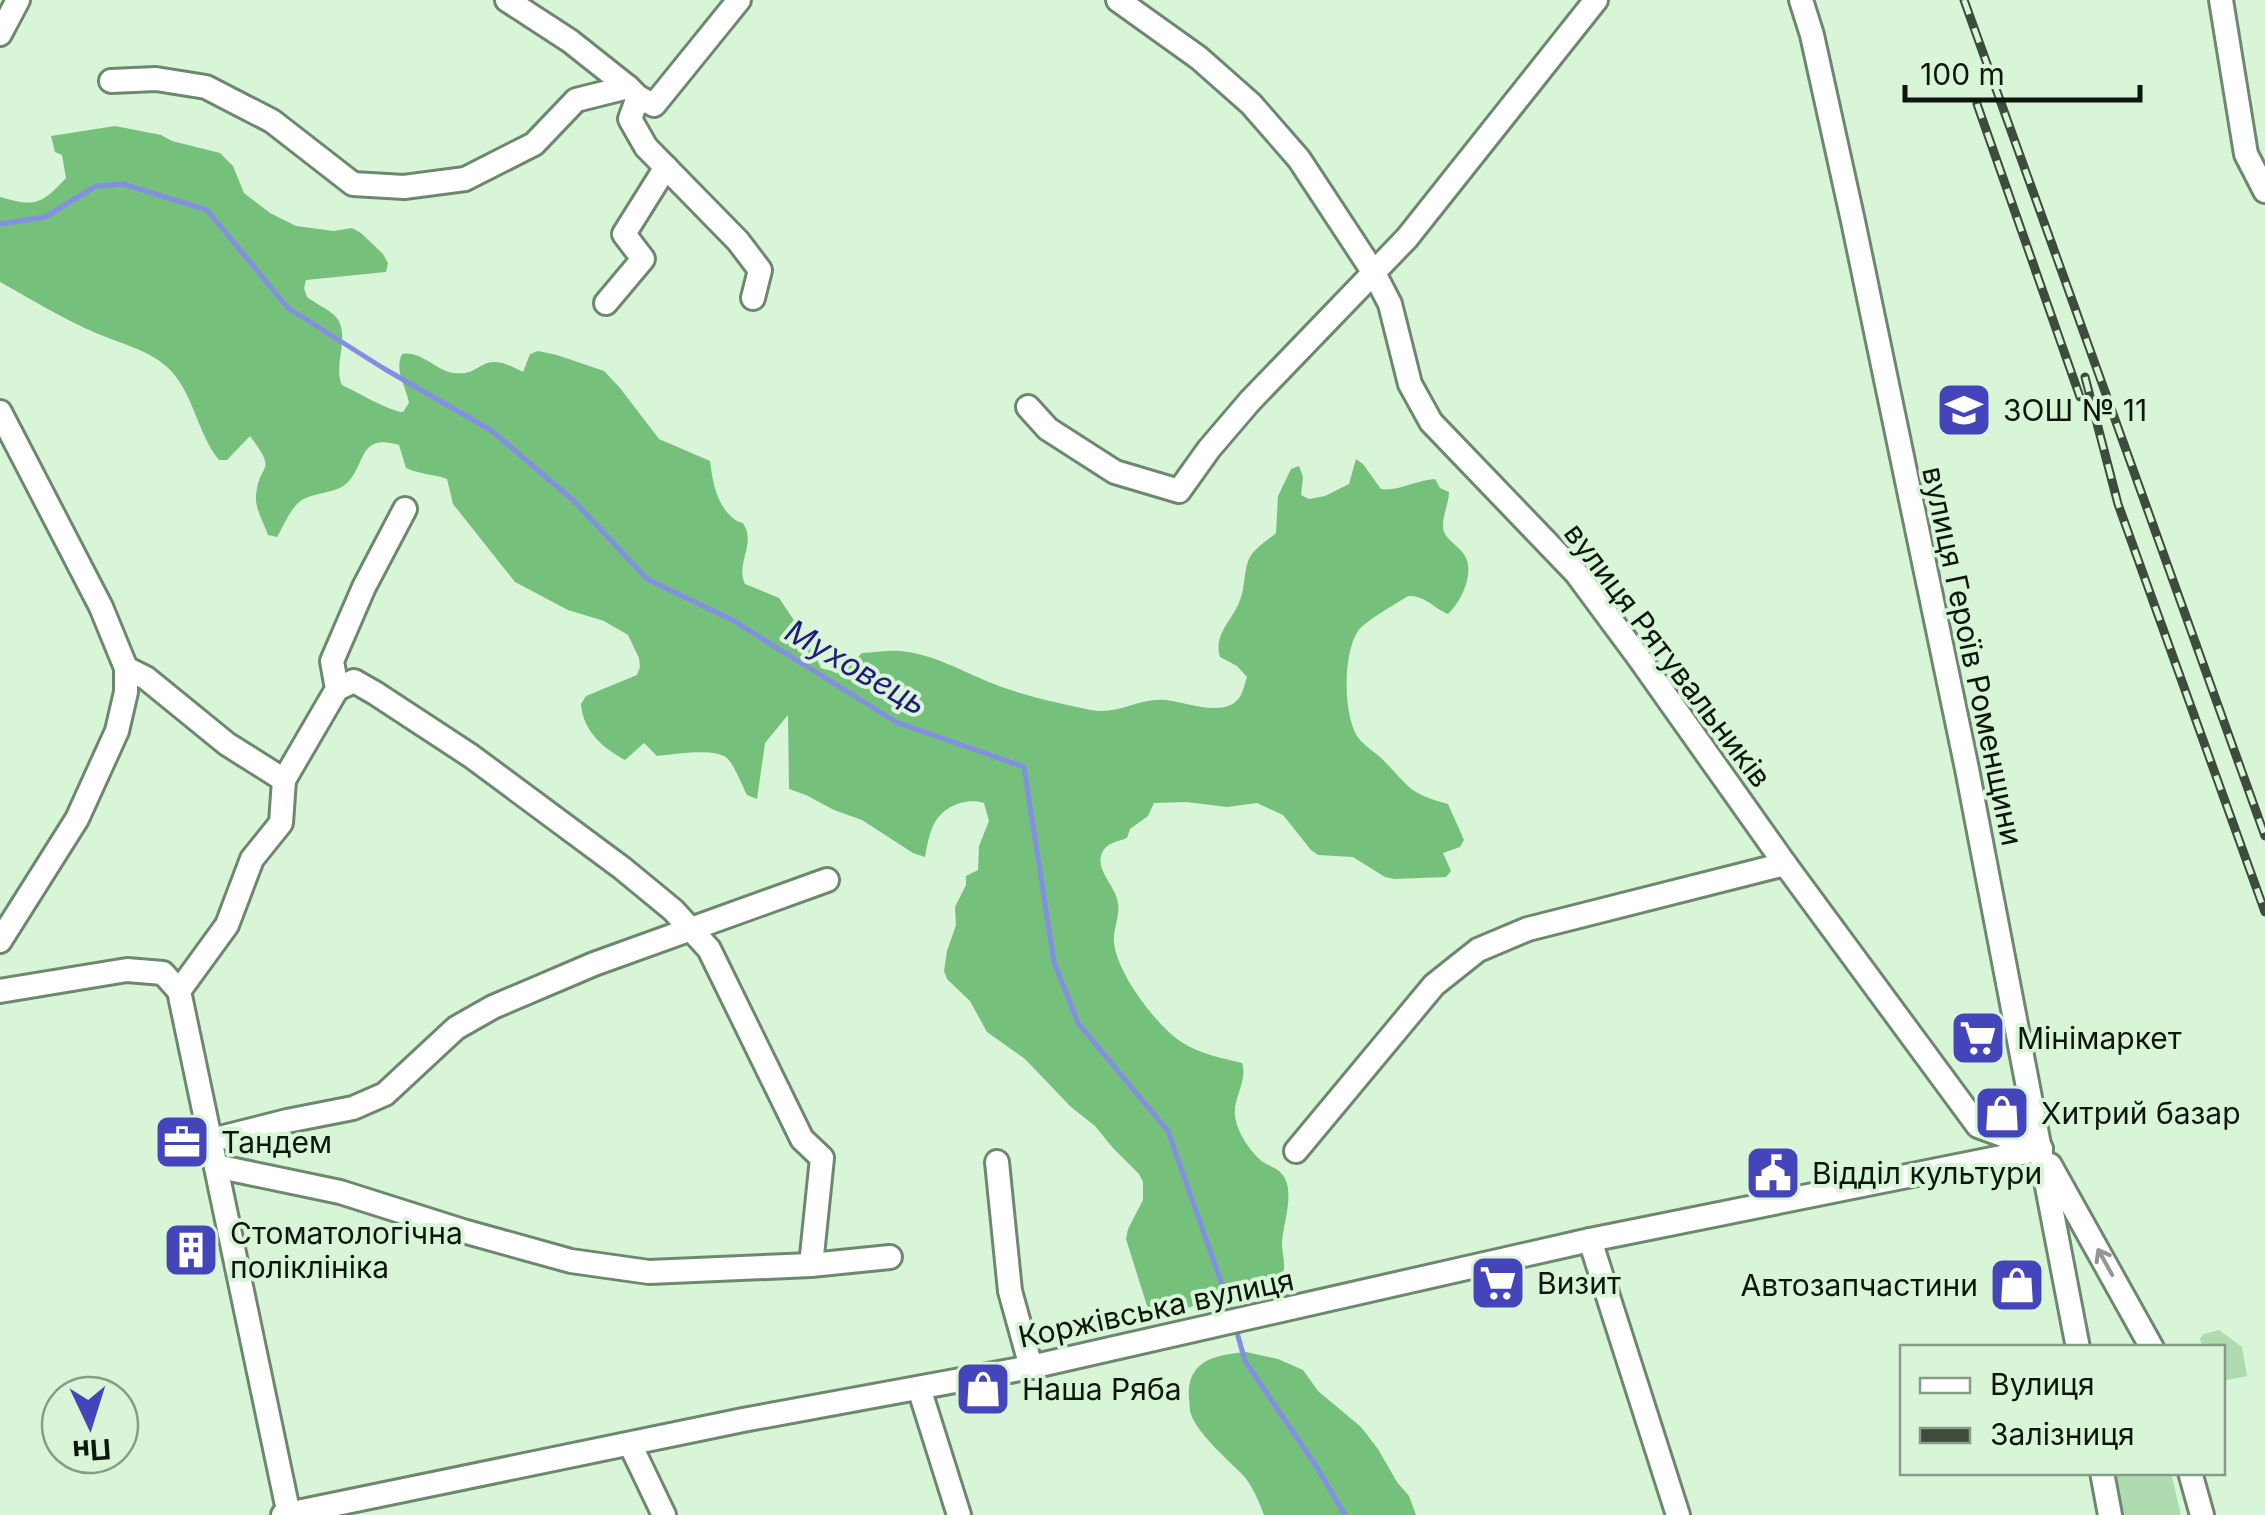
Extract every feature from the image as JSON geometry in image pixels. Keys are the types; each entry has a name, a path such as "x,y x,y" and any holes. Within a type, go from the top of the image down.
{"street":[{"path":"0,34 18,0"},
{"path":"506,0 570,41 654,105 739,0"},
{"name":"вулиця Рятувальників","path":"1118,0 1200,58 1252,104 1299,159 1390,304 1410,384 1431,422 1576,574 1978,1126 2041,1149"},
{"path":"1028,407 1048,429 1115,472 1179,491 1250,401 1407,238 1596,0"},
{"name":"вулиця Героїв Роменщини","path":"1801,0 1861,258 1967,769 2077,1345"},
{"path":"2221,0 2246,154 2265,192"},
{"path":"112,81 156,79 206,87 272,121 353,184 404,187 465,178 534,144 576,100 633,92"},
{"path":"633,92 630,119 646,147 738,241 760,270 753,298"},
{"path":"606,303 642,259 624,234 666,168"},
{"path":"0,412 101,607 126,668 126,692 117,731 85,802 0,942"},
{"path":"337,688 332,661 364,587 405,510"},
{"path":"126,668 146,678 227,744 284,780"},
{"path":"179,991 227,925 252,859 280,823 284,780 337,688 354,681 471,756 622,868 673,910 710,949 802,1139 822,1158 811,1266"},
{"path":"1296,1151 1434,985 1478,950 1528,928 1785,864"},
{"path":"212,1140 287,1120 354,1108 384,1094 456,1028 493,1008 594,964 827,880"},
{"path":"0,991 127,970 163,973 179,991 286,1515"},
{"name":"вулиця Героїв Роменщини","path":"2041,1149 2150,1345"},
{"name":"Коржівська вулиця","path":"286,1515 1031,1367 1590,1240 2041,1149"},
{"path":"997,1162 1010,1291 1031,1367"},
{"path":"216,1166 340,1192 570,1261 649,1272 811,1266 890,1257"},
{"path":"1590,1240 1678,1515"},
{"path":"919,1388 960,1515"},
{"path":"630,1444 664,1515"},
{"path":"2103,1475 2110,1515"},
{"path":"2191,1475 2202,1515"}],"green space":[{"path":"115,126 220,153 233,166 244,193 270,213 296,226 334,231 352,228 383,254 388,263 386,272 306,280 307,297 339,322 342,385 403,412 409,403 400,372 402,354 416,355 454,373 472,371 490,362 523,372 530,354 538,351 604,371 659,439 710,461 719,500 734,519 743,523 748,536 742,570 745,584 779,598 821,668 827,670 843,668 862,653 900,651 937,660 1016,692 1091,710 1111,710 1156,700 1224,707 1239,698 1247,677 1220,657 1219,641 1240,600 1249,559 1276,533 1278,496 1291,469 1299,466 1303,477 1301,495 1309,499 1349,484 1356,459 1381,489 1435,479 1440,488 1449,492 1443,527 1468,563 1462,595 1448,614 1408,596 1367,623 1353,641 1347,684 1349,713 1359,739 1416,792 1448,804 1464,840 1460,847 1443,853 1451,871 1446,877 1394,879 1353,857 1318,855 1283,815 1257,803 1227,807 1154,803 1148,816 1130,829 1127,838 1106,847 1100,861 1118,903 1116,954 1140,998 1183,1043 1242,1063 1235,1109 1238,1129 1258,1158 1282,1174 1288,1189 1283,1274 1243,1295 1215,1298 1163,1317 1148,1309 1126,1239 1143,1200 1139,1174 1025,1059 987,1032 970,1001 944,971 956,925 955,907 966,885 966,876 978,870 979,846 989,821 984,803 970,801 949,808 934,824 925,857 913,853 862,820 789,789 788,715 765,743 757,799 747,795 723,755 695,752 657,756 644,743 625,760 596,738 581,704 586,696 637,675 639,658 628,635 515,582 453,504 447,479 406,468 399,445 377,443 365,452 348,482 303,499 277,537 268,535 256,501 264,457 250,436 227,460 219,460 183,387 166,366 141,351 71,322 0,282 0,197 37,201 66,178 62,155 55,152 51,136"},
{"path":"2219,1330 2242,1347 2247,1376 2225,1381 2225,1345 2202,1345 2200,1338"},
{"path":"1246,1352 1303,1370 1318,1391 1361,1427 1409,1496 1416,1515 1264,1515 1249,1483 1206,1438 1190,1409 1189,1386 1198,1368 1214,1358"},
{"path":"2110,1475 2171,1475 2181,1515 2120,1515"}],"waterway":[{"name":"Муховець","path":"0,224 45,217 96,186 123,184 207,210 288,308 492,431 574,501 647,579 734,621 896,722 1024,767 1054,962 1078,1023 1168,1131 1232,1313"},
{"name":"Муховець","path":"1236,1329 1245,1361 1345,1515"}],"railway":[{"path":"1964,0 2265,836"},
{"path":"1977,104 2080,397"},
{"path":"2085,377 2118,504 2265,912"}],"place":[{"name":"ЗОШ № 11","path":"1964,410"},
{"name":"Мінімаркет","path":"1978,1038"},
{"name":"Хитрий базар","path":"2002,1113"},
{"name":"Тандем","path":"182,1142"},
{"name":"Відділ культури","path":"1773,1173"},
{"name":"Стоматологічна поліклініка","path":"191,1250"},
{"name":"Визит","path":"1498,1283"},
{"name":"Автозапчастини","path":"2017,1285"},
{"name":"Наша Ряба","path":"983,1389"}]}
